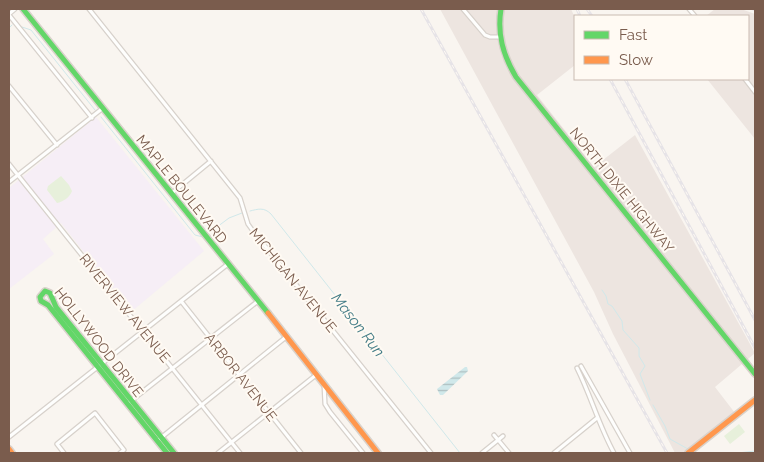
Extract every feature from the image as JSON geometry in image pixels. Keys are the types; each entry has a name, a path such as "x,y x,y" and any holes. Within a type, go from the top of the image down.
{"street":[{"path":"16,9 9,15 92,118"},
{"name":"MAPLE BOULEVARD","path":"22,9 172,193 378,453"},
{"name":"MICHIGAN AVENUE","path":"89,9 240,198 248,224 253,231 431,453"},
{"path":"463,9 485,35 500,37"},
{"name":"NORTH DIXIE HIGHWAY","path":"501,9 500,37 505,58 516,77 755,374"},
{"path":"746,80 755,92"},
{"path":"9,86 57,145"},
{"path":"9,182 103,108"},
{"path":"172,193 210,161"},
{"name":"RIVERVIEW AVENUE","path":"9,164 240,453"},
{"path":"9,437 228,264"},
{"name":"HOLLYWOOD DRIVE","path":"100,365 48,305 41,301 42,293 50,293 56,307 100,365 159,439 174,453"},
{"name":"ARBOR AVENUE","path":"181,301 301,453"},
{"path":"129,402 258,301"},
{"path":"159,439 286,337"},
{"path":"614,453 597,418 579,367 584,371 630,453"},
{"path":"580,374 584,371"},
{"path":"218,453 316,375"},
{"path":"324,384 326,404 330,412 364,453"},
{"path":"326,404 328,399 333,396"},
{"path":"688,453 755,400"},
{"path":"64,453 57,444 95,413 124,450 120,453"},
{"path":"554,453 597,418"},
{"path":"494,435 509,453"},
{"path":"482,453 503,436"},
{"name":"HOLLYWOOD DRIVE","path":"159,439 167,453"},
{"path":"9,449 12,453"}],"shaded area":[{"path":"440,9 571,9 574,16 574,66 537,95 594,167 635,135 755,353 715,387 735,413 685,453 675,453 613,334 594,292"},
{"path":"715,9 741,9 755,14 755,139 708,80 749,80 749,15 707,15"},
{"path":"96,117 204,251 131,312 61,223 43,239 54,254 9,289 9,188"}],"green space":[{"path":"61,176 72,191 66,199 57,203 47,190 48,186"},
{"path":"739,424 745,432 730,444 724,436"}],"water":[{"path":"467,367 468,371 443,395 440,395 437,389"}],"waterway":[{"name":"Mason Run","path":"9,28 12,25"},
{"name":"Mason Run","path":"22,27 31,30 95,110"},
{"name":"Mason Run","path":"101,117 195,235 203,237"},
{"name":"Mason Run","path":"250,211 263,209 271,214 460,453"},
{"name":"Mason Run","path":"209,233 229,218 242,213"},
{"path":"602,290 608,304 612,306 622,321 623,330 639,348 639,356 645,366 640,374 650,400"},
{"path":"653,405 670,439 688,449"},
{"name":"Mason Run","path":"738,453 755,451"}],"railway":[{"path":"421,9 667,453"},
{"path":"577,9 580,15"},
{"path":"587,9 591,15"},
{"path":"611,80 755,348"},
{"path":"626,80 755,320"}],"traffic: fast":[{"path":"23,9 268,313"},
{"path":"501,9 500,27 502,44 516,77 755,374"},
{"path":"167,453 48,305 41,301 40,297 45,291 50,293 56,307 174,453"}],"traffic: slow":[{"path":"268,313 378,453"},
{"path":"688,453 755,400"},
{"path":"9,449 12,453"}]}
